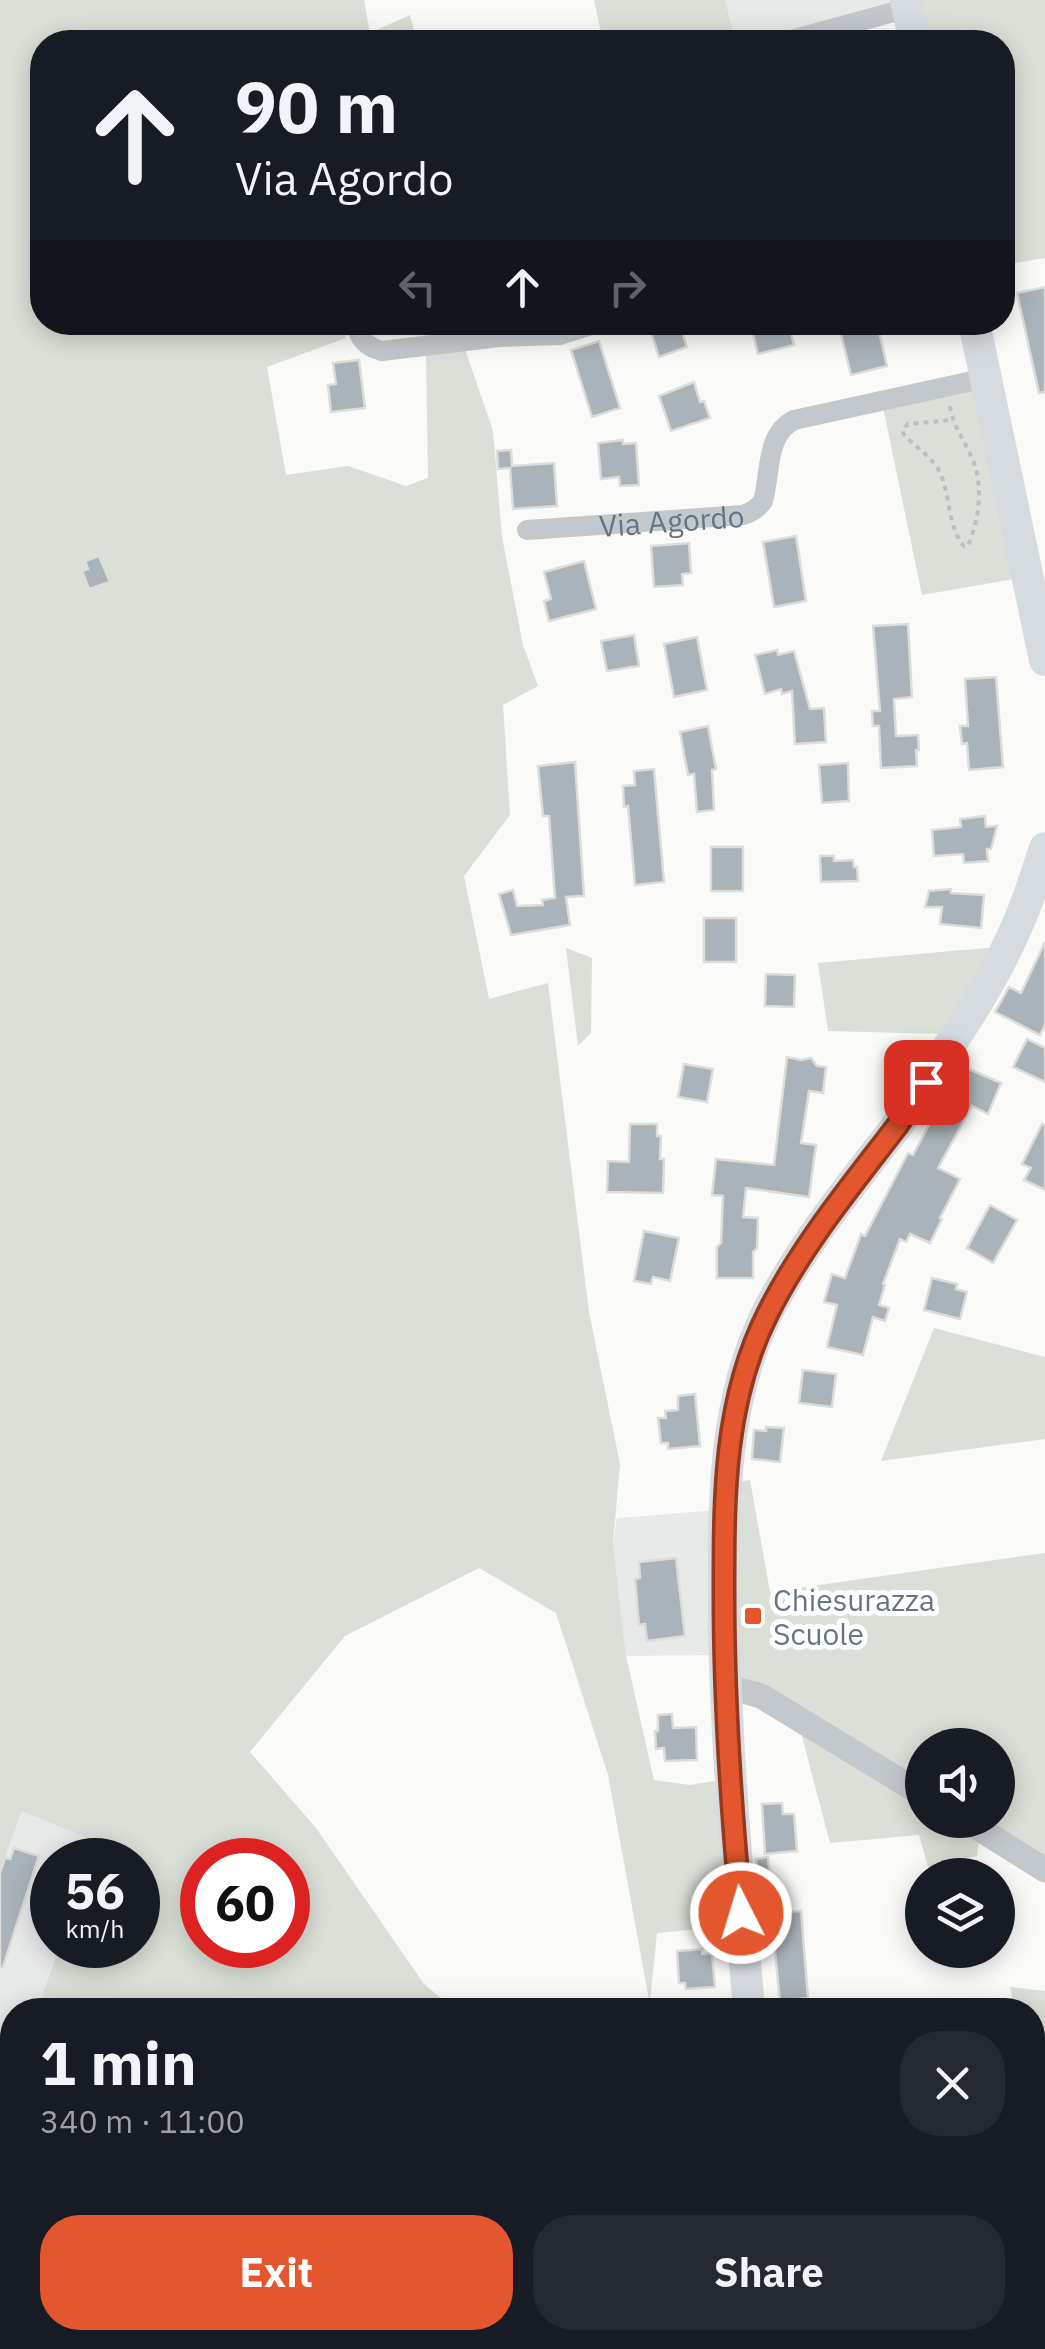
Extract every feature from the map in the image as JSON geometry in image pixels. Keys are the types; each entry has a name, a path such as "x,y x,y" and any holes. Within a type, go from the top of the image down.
{"main road":[{"path":"907,4 912,30"},
{"path":"977,335 1045,660"},
{"path":"748,1998 731,1810 725,1686 724,1524 734,1411 767,1314 797,1262 902,1118 990,981 1019,922 1045,848"}],"street":[{"path":"823,30 907,4"},
{"path":"359,335 366,345 382,350 499,337 560,335"},
{"name":"Via Agordo","path":"527,530 751,512 762,501 776,436 794,420 986,378"},
{"path":"725,1686 761,1696 905,1784"},
{"path":"994,1838 1045,1870"}],"path":[{"path":"949,386 952,420 973,460 979,481 978,509 968,546 957,537 939,471 903,433 908,424 952,420"}],"shaded area":[{"path":"0,0 364,0 369,30 30,30 30,335 345,335 346,338 267,367 286,475 348,466 406,486 428,478 426,350 464,346 493,431 502,537 523,645 538,686 503,705 510,815 464,876 489,999 548,983 589,1312 620,1464 613,1543 626,1656 654,1780 690,1785 726,1779 734,1896 699,1900 700,1929 657,1933 649,1998 608,1775 556,1613 479,1568 345,1636 250,1752 316,1828 424,1984 441,1998 41,1998 52,1968 160,1968 160,1838 86,1838 22,1811 0,1870"},
{"path":"594,0 725,0 733,30 600,30"},
{"path":"725,0 903,0 817,30 733,30"},
{"path":"903,0 1045,0 1045,258 1015,263 1015,30 909,30"},
{"path":"410,15 414,30 377,30"},
{"path":"978,385 1019,578 922,595 883,407"},
{"path":"997,947 944,1034 828,1031 818,963"},
{"path":"566,948 592,958 591,1033 578,1046"},
{"path":"934,1328 1045,1357 1045,1439 881,1461"},
{"path":"750,1480 770,1592 1045,1553 1045,1863 1005,1838 1015,1838 1015,1728 905,1728 905,1836 830,1843 799,1725 718,1687 718,1485"},
{"path":"718,1510 718,1655 626,1656 613,1543 617,1518"},
{"path":"22,1810 87,1838 30,1838 30,1968 52,1968 41,1998 0,1998 0,1870"},
{"path":"920,1838 979,1838 977,1856 925,1858"},
{"path":"1010,1987 1045,1991 1045,1998 1012,1998"}],"building":[{"path":"1045,287 1045,392 1039,393 1017,293"},
{"path":"652,335 683,335 687,347 659,357"},
{"path":"753,335 791,335 794,345 758,354"},
{"path":"841,335 880,335 887,366 851,375"},
{"path":"599,341 620,408 592,417 571,350"},
{"path":"359,360 365,408 331,412 328,385 336,384 333,363"},
{"path":"694,382 710,418 671,431 659,396"},
{"path":"623,440 623,444 636,443 639,485 620,486 619,477 601,479 598,443"},
{"path":"511,450 512,466 554,463 557,506 513,509 510,468 498,469 497,451"},
{"path":"796,536 806,601 774,607 763,542"},
{"path":"689,543 691,573 682,574 683,585 654,587 651,546"},
{"path":"99,556 110,582 89,589 82,571 88,569 85,561"},
{"path":"584,561 596,609 549,621 544,601 551,599 544,572"},
{"path":"908,624 912,697 894,699 896,736 918,735 917,766 881,768 879,726 873,726 872,711 880,711 873,626"},
{"path":"634,635 639,666 607,671 601,641"},
{"path":"697,637 707,690 674,697 664,644"},
{"path":"777,650 778,655 794,651 810,709 824,708 826,742 795,744 792,691 782,694 781,689 765,694 755,655"},
{"path":"996,677 1003,767 969,770 967,743 962,744 960,726 968,726 965,679"},
{"path":"708,726 716,769 712,770 714,810 697,812 694,774 688,775 680,732"},
{"path":"575,762 584,896 566,897 570,925 511,935 499,894 513,890 517,906 543,905 542,900 555,898 549,816 543,816 538,766"},
{"path":"848,763 849,801 822,803 819,765"},
{"path":"654,769 664,882 635,885 623,786 635,785 634,771"},
{"path":"985,816 986,827 997,826 991,849 987,849 988,861 964,863 963,854 934,856 932,830 961,827 960,819"},
{"path":"711,847 743,847 743,891 711,891"},
{"path":"820,856 834,856 834,861 853,860 858,881 821,882"},
{"path":"951,889 951,893 984,895 981,928 940,924 942,907 925,907 929,891"},
{"path":"704,918 736,918 736,962 704,962"},
{"path":"1045,942 1045,1025 1040,1035 995,1012 1009,987 1021,993"},
{"path":"766,974 795,975 794,1007 765,1006"},
{"path":"1027,1039 1045,1048 1045,1082 1013,1067"},
{"path":"787,1057 811,1058 817,1066 826,1067 823,1093 809,1091 801,1143 816,1145 809,1197 746,1188 743,1217 758,1218 753,1278 717,1278 723,1196 712,1195 716,1159 774,1165"},
{"path":"684,1064 713,1069 707,1102 678,1097"},
{"path":"969,1069 1001,1083 988,1114 972,1106 938,1168 960,1179 930,1243 910,1234 906,1242 900,1239 879,1305 889,1308 885,1321 873,1317 863,1355 827,1347 837,1305 824,1302 832,1274 845,1278 861,1234 865,1236 908,1153 913,1155 937,1110 949,1116"},
{"path":"630,1124 657,1124 660,1159 664,1159 663,1193 607,1192 608,1161 629,1162"},
{"path":"1042,1124 1045,1190 1024,1180 1031,1168 1022,1164"},
{"path":"990,1205 1017,1220 993,1263 967,1248"},
{"path":"644,1231 679,1238 670,1281 653,1277 651,1284 634,1281"},
{"path":"932,1278 957,1284 956,1289 967,1292 960,1319 924,1310"},
{"path":"803,1370 836,1374 832,1407 799,1403"},
{"path":"695,1394 700,1446 668,1449 668,1443 661,1443 658,1418 666,1418 665,1411 678,1410 678,1396"},
{"path":"766,1427 784,1428 780,1462 752,1459 754,1430 766,1431"},
{"path":"676,1558 685,1636 647,1641 645,1624 639,1625 635,1579 640,1578 639,1562"},
{"path":"672,1714 673,1728 696,1727 697,1760 665,1761 664,1748 656,1749 658,1715"},
{"path":"782,1803 783,1814 794,1814 797,1851 765,1854 762,1804"},
{"path":"14,1848 30,1853 30,1884 0,1967 0,1873 5,1858 10,1859"},
{"path":"768,1857 773,1913 801,1911 808,1998 780,1998 771,1913 761,1914 756,1859"},
{"path":"702,1949 702,1954 712,1954 715,1987 686,1989 685,1983 679,1983 677,1951"}],"place":[{"name":"Chiesurazza Scuole","path":"753,1616"}],"route":[{"path":"741,1913 731,1810 724,1643 725,1493 734,1411 756,1338 786,1280 926,1082"}]}
